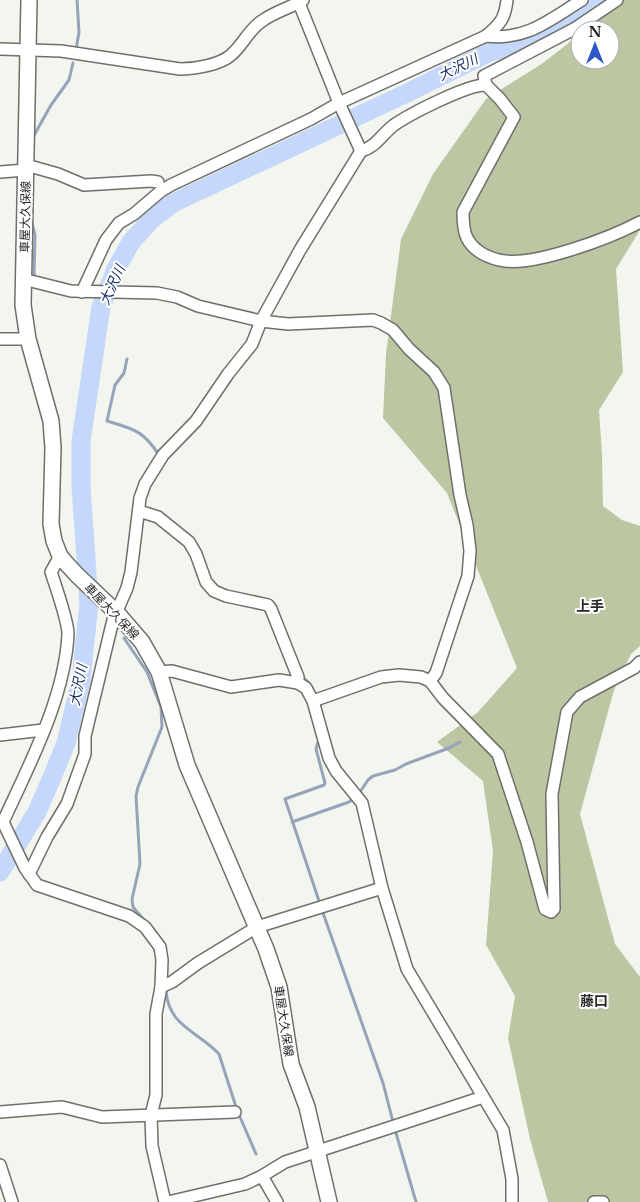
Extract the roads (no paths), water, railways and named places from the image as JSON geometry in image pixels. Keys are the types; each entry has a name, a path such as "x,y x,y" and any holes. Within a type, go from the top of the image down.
{"main road":[{"name":"車屋大久保線","path":"30,0 23,306 28,338 52,421 54,448 52,524 54,541 63,559 142,642 160,672 188,765 257,927 279,987 291,1064 307,1107 328,1202"}],"street":[{"path":"86,292 106,240 119,223 134,214 161,191 486,36 506,15 507,0"},
{"path":"486,36 526,33 582,0"},
{"path":"617,0 574,29 484,76 486,85 514,117 463,212 463,226 467,238 474,248 486,257 505,261 525,260 589,244 622,232 640,222"},
{"path":"0,49 61,51 180,69 194,69 223,60 231,55 257,24 301,1 340,105 358,146"},
{"path":"358,146 370,148 393,126 404,119 466,88 486,85"},
{"path":"27,871 67,804 85,754 85,736 113,620 113,610 128,588 140,498 145,484 163,455 196,421 228,374 252,344 261,321 358,146"},
{"path":"0,172 26,167 84,185 158,182"},
{"path":"24,279 71,291 157,293 177,296 198,306 261,321 288,324 365,319 381,322 393,330 434,372 444,388 460,495 468,525 470,550 468,576 436,673 430,681"},
{"path":"0,339 28,338"},
{"path":"139,511 158,517 190,542 206,582 214,592 268,605 272,609 298,676 298,683"},
{"path":"63,559 51,572 68,633 63,667 54,706 3,822 27,871 37,885 129,916 139,922 160,947 162,960 161,987 156,1014 156,1095 152,1115 152,1146 166,1202 245,1184 285,1162 483,1097"},
{"path":"313,701 381,677 399,675 421,677 430,681 443,698 498,754 527,842 545,909 551,912 554,909 552,794 568,712 580,697 634,668 640,662"},
{"path":"160,672 172,671 231,687 279,680 298,683 306,688 313,701 328,758 362,803 382,888 407,969 503,1130 512,1179 512,1202"},
{"path":"0,735 43,730"},
{"path":"161,987 172,982 198,963 257,927 382,888"},
{"path":"0,1112 62,1107 102,1117 235,1112"},
{"path":"0,1165 12,1202"},
{"path":"262,1176 276,1202"},
{"path":"594,1202 603,1202"}],"waterway":[{"path":"76,50 79,32 77,0"},
{"name":"大沢川","path":"0,872 37,812 53,775 66,743 81,680 89,603 81,486 81,441 101,307 116,269 131,242 151,220 173,203 490,52 527,45 573,19 601,0"},
{"path":"32,139 51,105 69,80 73,63"},
{"path":"31,220 35,235 34,276"},
{"path":"127,359 124,373 115,385 107,421 124,426 142,435 159,455"},
{"path":"124,638 147,672 161,707 162,727 136,796 140,864 132,899 133,907 144,920"},
{"path":"301,675 309,683 316,695"},
{"path":"319,739 316,749 324,785 285,799 319,901"},
{"path":"360,792 373,776 395,770 460,742"},
{"path":"292,822 349,802 354,798"},
{"path":"322,910 383,1083 393,1122"},
{"path":"166,991 168,1003 179,1021 219,1054 237,1110 256,1154"},
{"path":"396,1133 416,1202"}],"district":[{"name":"上手","path":"590,606"},
{"name":"藤口","path":"594,1001"}]}
